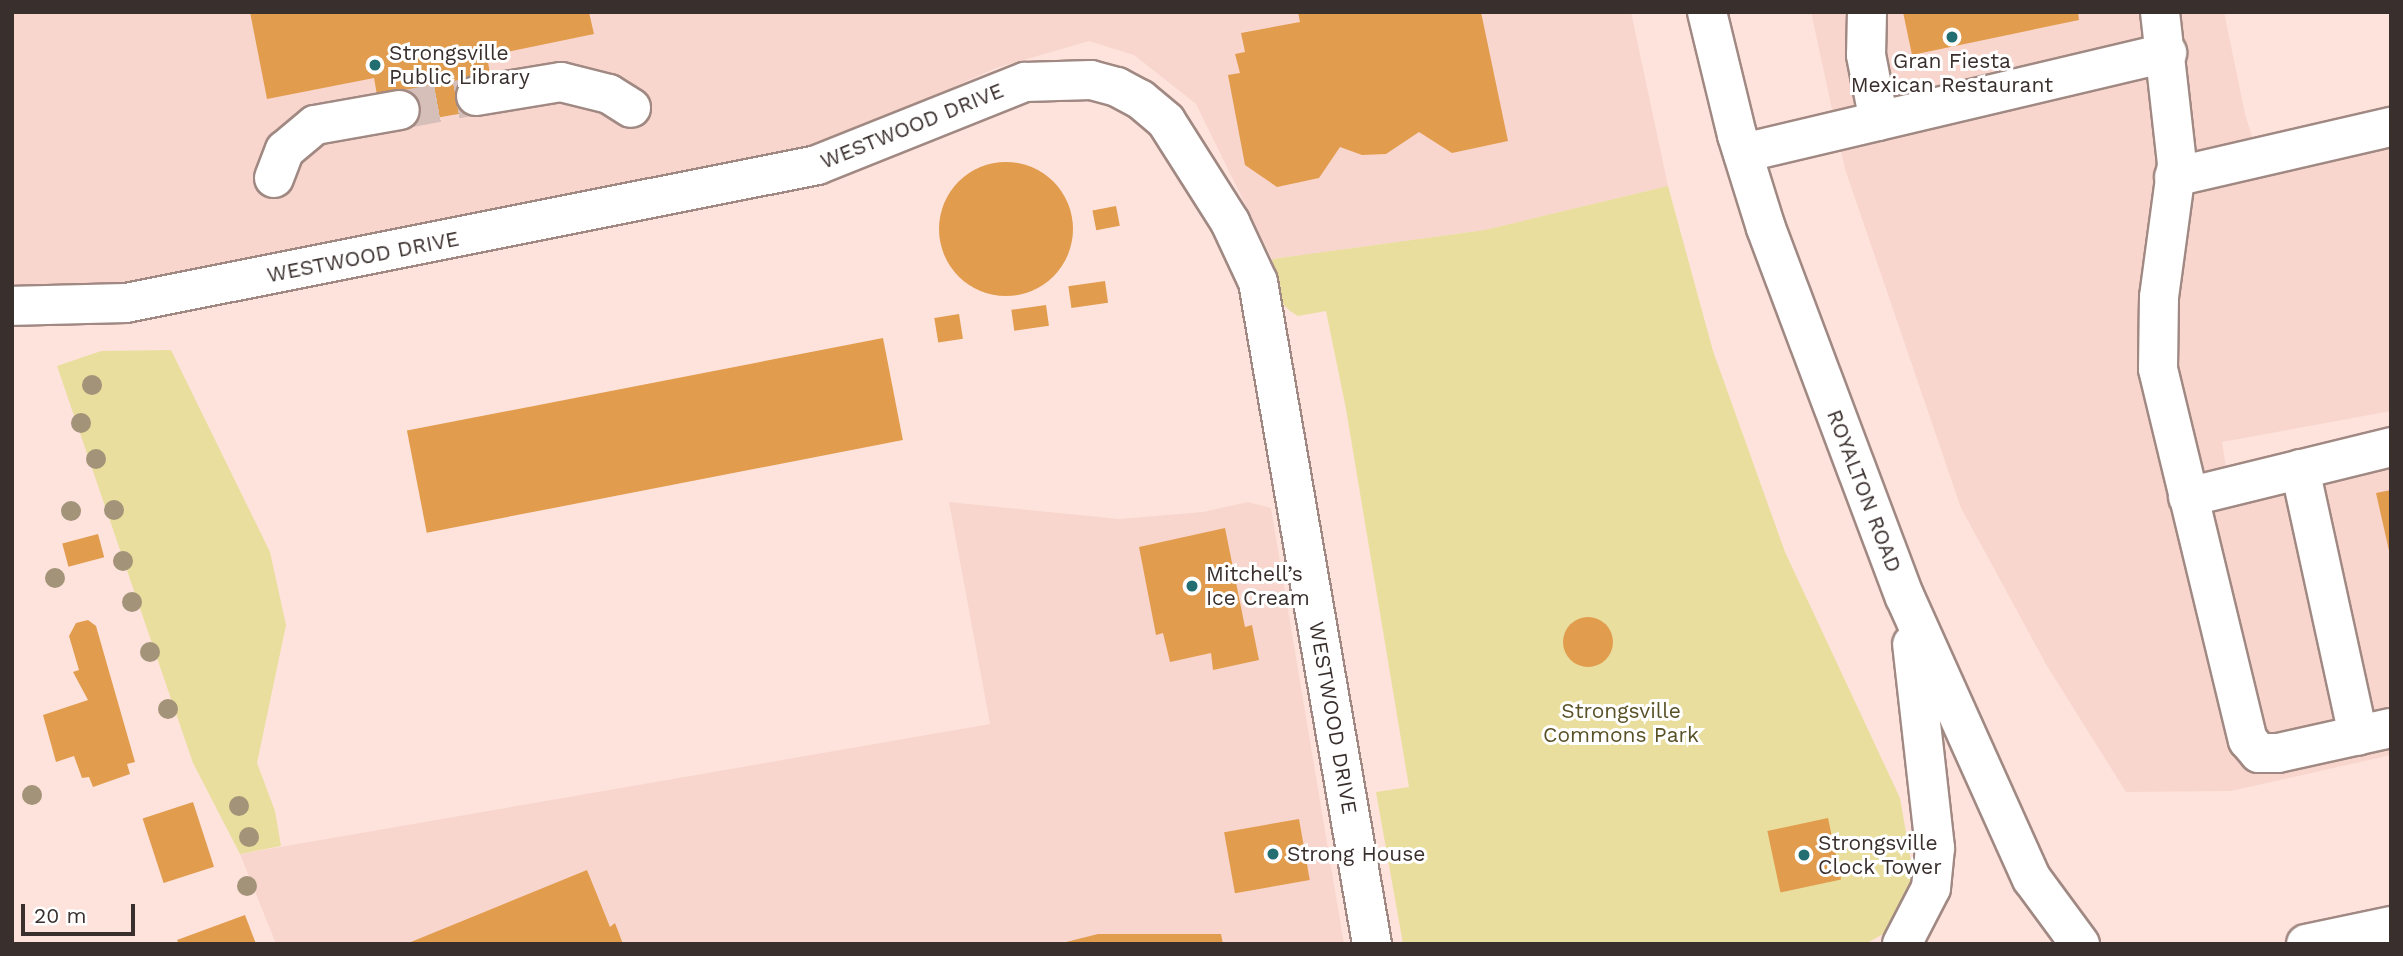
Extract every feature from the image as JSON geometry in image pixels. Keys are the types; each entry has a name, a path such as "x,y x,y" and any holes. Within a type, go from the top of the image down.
{"street":[{"name":"ROYALTON ROAD","path":"1707,12 1743,153 1824,387 1905,597 2032,879 2080,944"},
{"path":"1867,12 1866,55 1878,121"},
{"path":"2160,12 2167,53 2174,177 2159,298 2158,369 2248,740 2259,752 2278,753 2374,732 2301,469"},
{"path":"1743,153 2167,53"},
{"name":"WESTWOOD DRIVE","path":"12,306 126,303 817,165 960,104 1025,82 1091,80 1117,87 1140,99 1166,121 1230,222 1258,282 1372,944"},
{"path":"476,96 532,83 561,82 610,94 631,108"},
{"path":"274,178 285,150 315,125 400,110"},
{"path":"2174,177 2391,127"},
{"path":"2188,497 2391,447"},
{"path":"1902,944 1931,888 1935,848 1924,721 1905,597"},
{"path":"2306,944 2391,926"}],"shaded area":[{"path":"12,12 1631,12 1668,186 1485,230 1272,259 1196,104 1134,55 1089,41 996,68 793,158 105,286 12,286"},
{"path":"1811,12 2224,12 2245,114 2265,177 2391,148 2391,411 2222,442 2230,494 2391,459 2391,755 2231,791 2126,792 2047,666 1961,508 1845,169"},
{"path":"949,502 1119,519 1203,512 1248,502 1271,508 1344,944 276,944 240,854 990,724"}],"green space":[{"name":"Strongsville Commons Park","path":"1668,186 1713,351 1785,552 1900,798 1914,879 1889,931 1865,944 1403,944 1376,792 1409,787 1346,409 1326,311 1298,316 1290,311 1281,302 1272,259 1485,230"},
{"path":"171,350 270,552 286,625 257,763 275,811 281,846 240,854 193,763 57,366 101,351"}],"building":[{"name":"Strongsville Public Library","path":"250,12 589,12 594,34 487,56 490,74 464,113 418,121 377,95 374,78 267,99"},
{"path":"1298,12 1481,12 1508,141 1452,153 1419,132 1386,154 1362,155 1340,147 1319,178 1277,187 1245,165 1228,75 1240,73 1235,54 1245,52 1241,33 1300,22"},
{"name":"Gran Fiesta Mexican Restaurant","path":"1903,12 2078,12 2079,20 1912,55"},
{"path":"1006,162 1032,167 1053,182 1068,203 1073,229 1068,255 1053,276 1032,291 1006,296 980,291 959,276 944,255 939,229 944,203 959,182 980,167"},
{"path":"1116,206 1120,226 1096,230 1092,211"},
{"path":"1105,281 1108,303 1071,308 1068,286"},
{"path":"1046,305 1049,326 1014,331 1011,310"},
{"path":"959,314 963,339 938,343 934,318"},
{"path":"883,338 903,440 427,533 407,431"},
{"path":"2391,490 2391,555 2390,555 2376,493"},
{"name":"Mitchell’s Ice Cream","path":"1225,528 1245,627 1252,625 1259,660 1213,670 1211,653 1170,662 1163,633 1156,635 1139,547"},
{"path":"98,534 104,557 68,567 62,544"},
{"path":"1588,617 1605,625 1613,642 1605,659 1588,667 1571,659 1563,642 1571,625"},
{"path":"88,620 96,626 135,762 127,764 130,774 93,787 89,777 82,778 74,756 56,762 43,715 88,700 73,672 79,670 69,636 76,623"},
{"path":"193,802 214,867 164,883 143,818"},
{"name":"Strongsville Clock Tower","path":"1828,818 1841,880 1780,893 1767,831"},
{"path":"1299,819 1310,880 1235,893 1224,832"},
{"path":"587,870 610,927 615,923 623,944 406,944"},
{"path":"245,915 256,944 179,944 177,940"},
{"path":"1098,934 1221,934 1223,944 1058,944"}],"tunnel":[{"path":"400,110 476,96"}],"place":[{"name":"Gran Fiesta Mexican Restaurant","path":"1952,37"},
{"name":"Strongsville Public Library","path":"375,65"},
{"name":"Mitchell’s Ice Cream","path":"1192,586"},
{"name":"Strong House","path":"1273,854"},
{"name":"Strongsville Clock Tower","path":"1804,855"}]}
